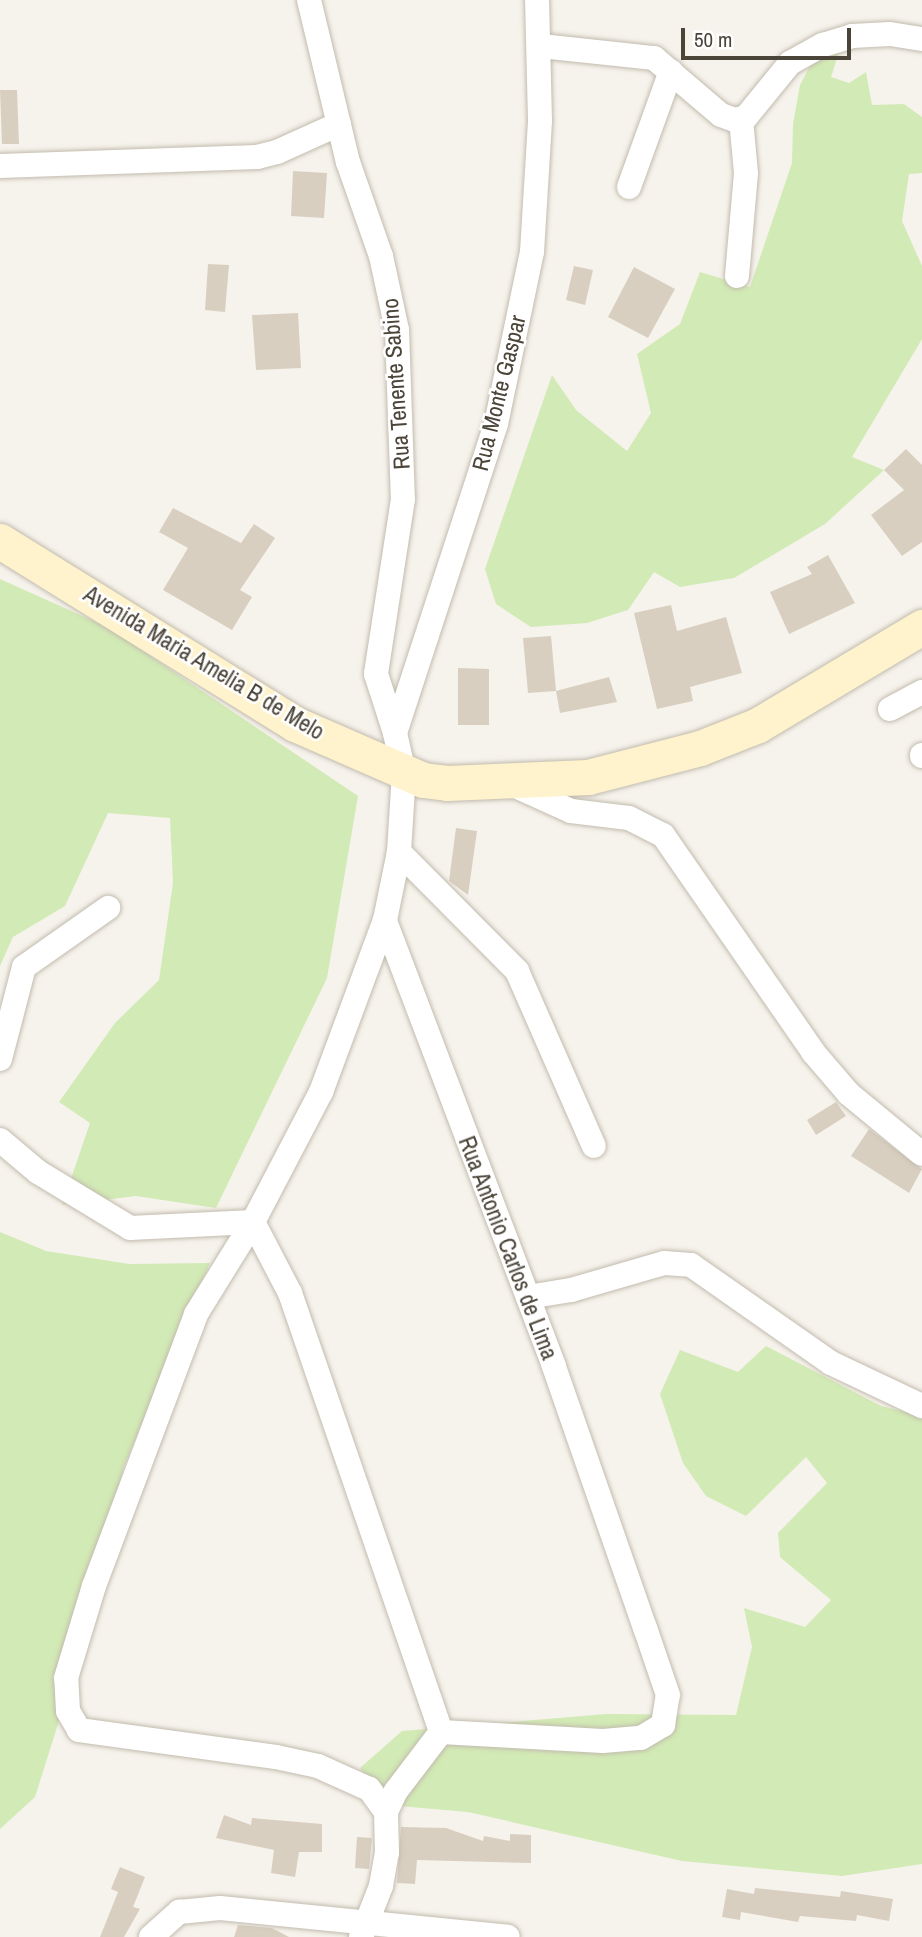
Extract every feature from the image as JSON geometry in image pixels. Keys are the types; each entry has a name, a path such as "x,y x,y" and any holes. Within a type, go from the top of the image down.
{"street":[{"name":"Rua Tenente Sabino","path":"309,0 363,211 381,256 397,330 403,499 376,674 395,733"},
{"name":"Rua Monte Gaspar","path":"395,733 496,424 509,370 538,195 541,46 537,0"},
{"path":"737,276 746,173 741,119 790,63 823,45 877,35 922,39"},
{"path":"541,46 642,55 671,71 721,115 741,119"},
{"path":"629,187 671,71"},
{"path":"0,166 257,157 277,152 339,124"},
{"name":"Avenida Maria Amelia B de Melo","path":"0,541 295,724 404,773 447,783 509,783 588,778 700,748 758,724 922,627"},
{"path":"890,709 922,692"},
{"path":"386,1812 369,1789 318,1766 90,1734 71,1723 68,1711 70,1660 195,1314 253,1222 321,1092 385,920 399,852 404,773 395,733"},
{"path":"509,783 571,811 629,818 663,835 813,1052 849,1094 922,1154"},
{"path":"399,852 517,971 594,1146"},
{"path":"0,1059 24,967 108,908"},
{"name":"Rua Antonio Carlos de Lima","path":"385,920 528,1297 668,1695 667,1718 651,1734 627,1740 442,1732"},
{"path":"0,1140 38,1172 130,1228 253,1222"},
{"path":"253,1222 290,1293 442,1732 396,1791 386,1812 383,1875 364,1931"},
{"path":"528,1297 664,1263 691,1265 831,1363 922,1406"},
{"path":"151,1937 166,1919 200,1909 364,1931 508,1937"}],"green space":[{"path":"841,46 831,77 849,83 866,72 872,105 904,104 922,117 922,173 909,174 902,221 922,266 922,339 852,457 884,470 825,524 734,578 680,587 654,572 628,610 587,623 531,627 496,604 485,569 552,375 576,410 627,451 651,413 637,354 680,324 700,272 750,287 792,163 793,124 800,85 812,62"},
{"path":"0,579 107,627 358,796 327,978 216,1208 136,1196 62,1205 90,1123 59,1102 115,1023 159,980 173,883 170,818 108,813 65,906 13,937 0,966"},
{"path":"0,1232 46,1251 129,1264 210,1263 124,1466 64,1705 35,1797 0,1829"},
{"path":"766,1346 881,1406 922,1416 922,1864 842,1876 682,1861 468,1812 387,1805 360,1768 402,1731 606,1714 736,1715 752,1647 744,1608 805,1627 831,1600 780,1557 778,1533 827,1483 806,1457 746,1516 706,1496 683,1463 660,1394 680,1350 738,1372"}],"building":[{"path":"0,90 17,90 19,144 2,144"},
{"path":"293,171 327,173 324,218 291,216"},
{"path":"208,264 229,265 225,312 205,310"},
{"path":"574,266 593,270 585,305 566,300"},
{"path":"634,267 675,289 648,338 608,317"},
{"path":"298,313 301,368 256,370 252,315"},
{"path":"906,449 922,465 922,542 902,556 871,515 904,490 884,470"},
{"path":"173,508 241,543 254,524 275,538 240,590 252,597 232,630 163,590 188,548 159,532"},
{"path":"828,555 855,603 789,634 770,592 812,574 807,567"},
{"path":"671,605 677,631 726,617 742,673 690,687 693,701 657,709 634,613"},
{"path":"551,636 556,691 528,693 523,638"},
{"path":"458,668 489,669 489,725 458,725"},
{"path":"609,677 617,702 560,713 556,691"},
{"path":"456,828 477,831 468,895 449,881"},
{"path":"836,1102 846,1116 816,1135 807,1120"},
{"path":"869,1129 922,1169 909,1193 851,1156"},
{"path":"224,1815 251,1825 252,1818 322,1824 322,1852 299,1852 295,1877 271,1873 274,1850 216,1838"},
{"path":"401,1827 446,1828 483,1841 484,1836 510,1841 510,1834 531,1835 531,1863 417,1860 415,1884 397,1883"},
{"path":"357,1837 372,1838 369,1869 355,1868"},
{"path":"120,1867 145,1877 133,1907 140,1909 124,1937 100,1937 118,1892 111,1889"},
{"path":"755,1888 840,1897 841,1891 893,1899 889,1921 857,1915 856,1921 800,1916 798,1922 741,1912 740,1920 722,1917 727,1889 754,1894"},
{"path":"238,1925 272,1928 289,1937 234,1937"}]}
